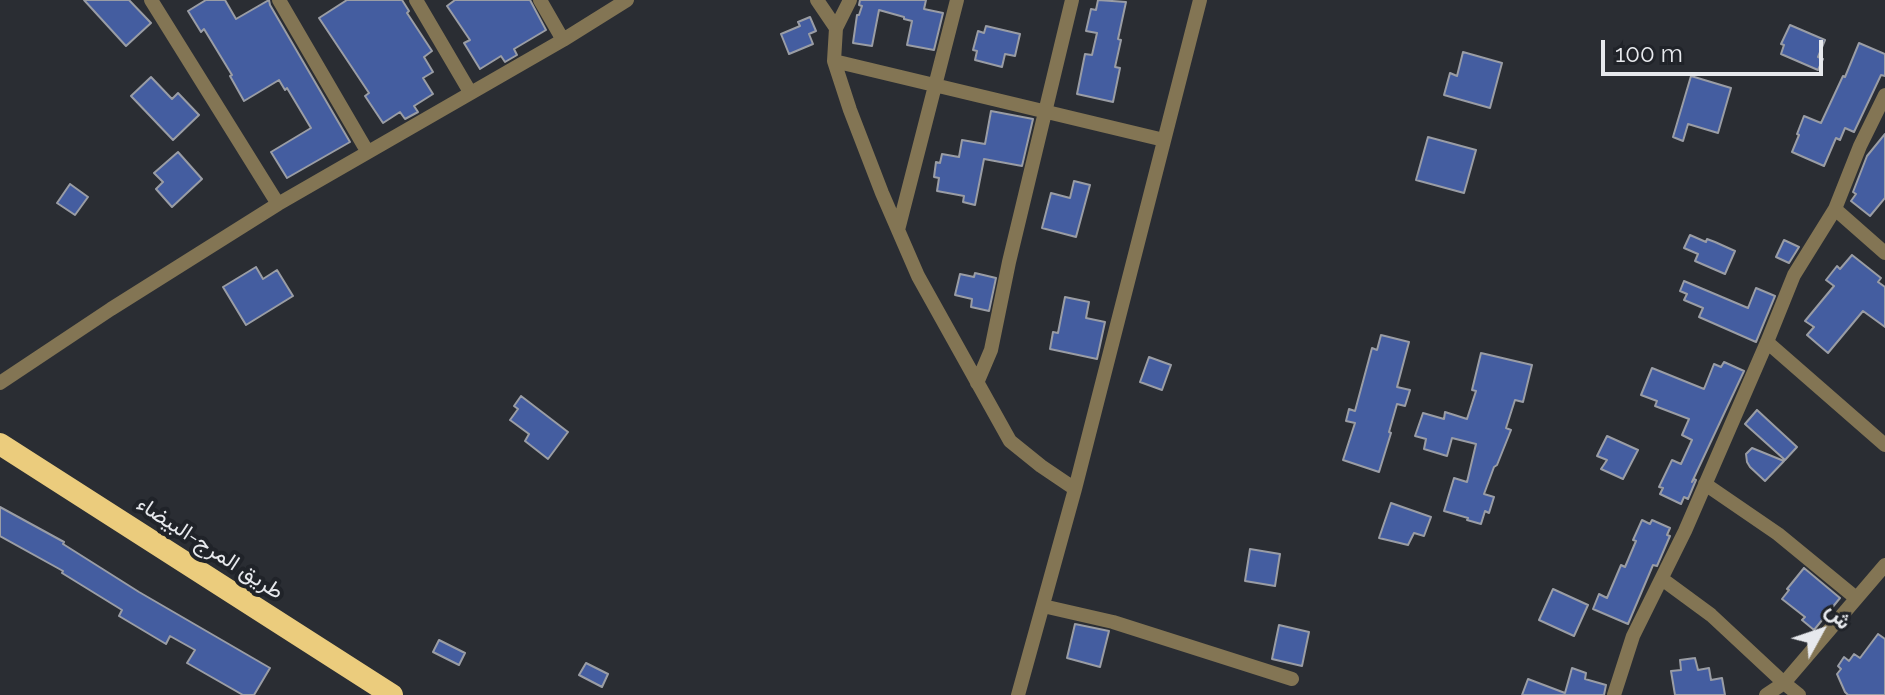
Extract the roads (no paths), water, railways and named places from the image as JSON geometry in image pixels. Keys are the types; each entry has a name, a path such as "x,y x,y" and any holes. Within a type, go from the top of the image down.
{"highway":[{"name":"طريق المرج-البيضاء","path":"0,444 392,695"}],"street":[{"path":"151,0 278,204"},
{"path":"279,0 367,151"},
{"path":"416,0 470,92"},
{"path":"540,0 563,40"},
{"path":"0,383 278,204 627,0"},
{"path":"817,0 836,28"},
{"path":"850,0 836,28 834,61 850,110 918,276 1010,441 1075,489"},
{"path":"898,230 957,0"},
{"path":"977,383 991,350 1072,0"},
{"path":"1018,695 1075,489 1200,0"},
{"path":"834,61 1164,140"},
{"path":"1617,693 1633,636 1705,484 1794,275 1835,209 1860,146 1885,95"},
{"path":"1835,209 1885,253"},
{"path":"1767,342 1885,445"},
{"path":"1705,484 1778,534 1856,598"},
{"path":"1766,695 1784,683 1885,565"},
{"path":"1662,579 1711,615 1799,695"},
{"path":"1043,606 1113,622 1292,679"}]}
